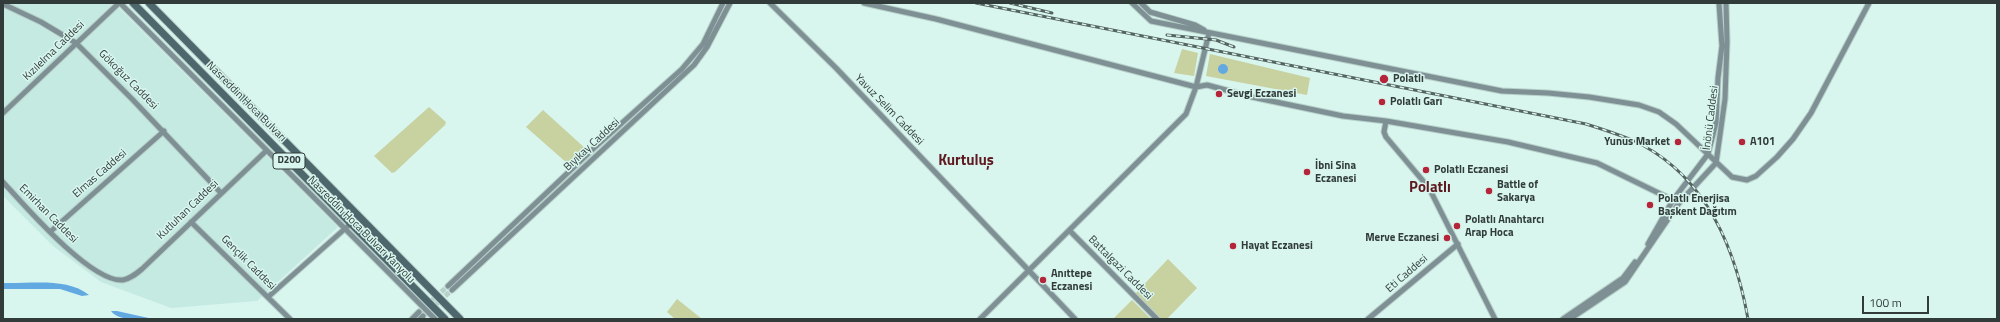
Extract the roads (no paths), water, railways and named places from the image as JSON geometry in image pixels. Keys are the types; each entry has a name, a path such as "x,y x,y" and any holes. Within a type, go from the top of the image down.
{"highway":[{"name":"Nasreddin Hoca Bulvarı","path":"132,3 348,225 445,319"},
{"name":"Nasreddin Hoca Bulvarı","path":"149,3 460,319"}],"street":[{"name":"Kızılelma Caddesi","path":"3,113 119,3"},
{"name":"Nasreddin Hoca Bulvarı Yanyolu","path":"119,3 266,151 348,225 398,284 435,319"},
{"name":"Bıyıkay Caddesi","path":"448,286 593,149 682,69 702,44 723,3"},
{"name":"Bıyıkay Caddesi","path":"452,290 694,65 707,47 730,3"},
{"name":"Yavuz Selim Caddesi","path":"770,3 836,68 1075,319"},
{"path":"864,3 936,19 1196,87 1207,85 1252,97 1343,116 1386,121 1508,142 1597,163 1679,203"},
{"path":"1132,3 1151,21 1209,33 1502,91 1570,95 1639,105 1659,112 1708,154 1732,177 1747,180 1756,176 1777,157 1811,113 1869,3"},
{"path":"1141,3 1150,12 1195,25 1209,33"},
{"name":"İnönü Caddesi","path":"1563,319 1623,278 1649,243 1673,200 1708,154 1716,123 1718,78 1722,46 1719,3"},
{"name":"İnönü Caddesi","path":"1570,319 1625,282 1679,203 1716,163 1725,99 1727,42 1726,3"},
{"name":"Gökoğuz Caddesi","path":"3,4 42,22 76,43 164,131 221,193"},
{"path":"980,319 1186,114 1196,87 1209,33"},
{"path":"1386,121 1384,132 1386,137 1429,188 1495,319"},
{"name":"Elmas Caddesi","path":"50,232 164,131"},
{"name":"Kutluhan Caddesi","path":"122,280 136,274 266,151"},
{"name":"Emirhan Caddesi","path":"3,182 72,253 94,268 111,277 122,280"},
{"name":"Gençlik Caddesi","path":"191,222 290,319"},
{"path":"268,297 348,225"},
{"name":"Battalgazi Caddesi","path":"1070,231 1157,319"},
{"name":"Eti Caddesi","path":"1368,319 1458,244"},
{"path":"412,319 421,316"}],"water":[{"path":"1223,64 1228,69 1223,74 1218,69"},
{"path":"36,282 59,284 80,289 89,295 82,296 60,289 3,289 3,283"},
{"path":"111,311 117,311 153,319 119,317"}],"tunnel":[{"path":"419,312 448,286"},
{"path":"423,316 452,290"}],"railway":[{"path":"976,3 1586,124 1632,140 1657,154 1679,172 1697,192 1712,214 1725,239 1735,265 1748,319"},
{"path":"1010,3 1052,13"},
{"path":"1167,35 1216,40 1234,47"}],"place":[{"name":"Polatlı","path":"1384,79"},
{"name":"Sevgi Eczanesi","path":"1219,94"},
{"name":"Polatlı Garı","path":"1382,102"},
{"name":"Yunus Market","path":"1678,142"},
{"name":"A101","path":"1742,142"},
{"name":"Polatlı Eczanesi","path":"1426,170"},
{"name":"İbni Sina Eczanesi","path":"1307,172"},
{"name":"Battle of Sakarya","path":"1489,191"},
{"name":"Polatlı Enerjisa Başkent Dağıtım","path":"1650,205"},
{"name":"Polatlı Anahtarcı Arap Hoca","path":"1457,226"},
{"name":"Merve Eczanesi","path":"1447,238"},
{"name":"Hayat Eczanesi","path":"1233,246"},
{"name":"Anıttepe Eczanesi","path":"1043,280"}],"district":[{"name":"Kurtuluş","path":"966,161"},
{"name":"Polatlı","path":"1430,188"}]}
